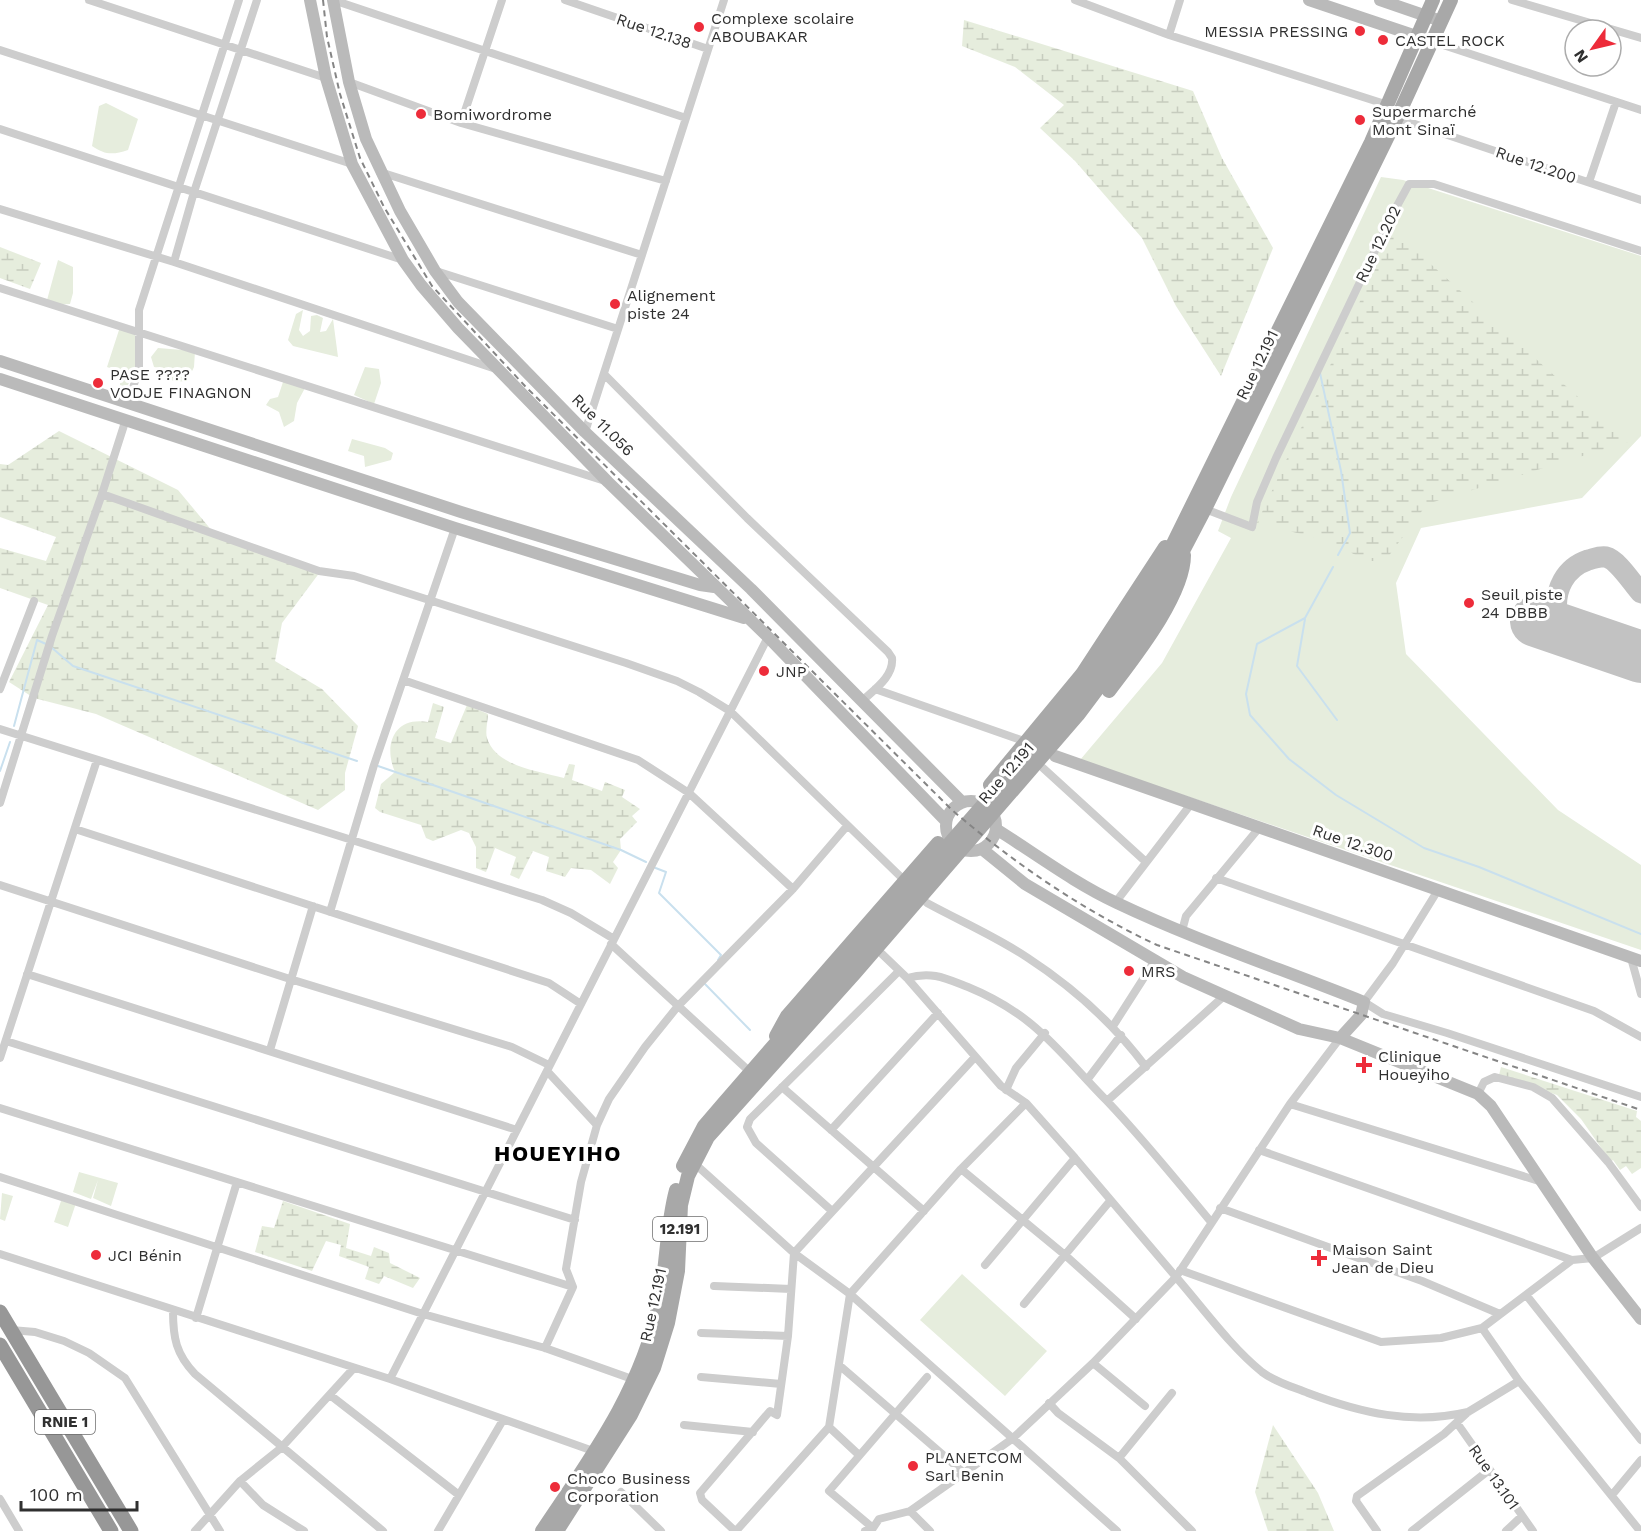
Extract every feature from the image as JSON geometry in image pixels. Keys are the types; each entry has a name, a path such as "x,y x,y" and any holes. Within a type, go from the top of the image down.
{"highway":[{"name":"RNIE 1","path":"0,1312 131,1531"},
{"name":"RNIE 1","path":"0,1345 111,1531"}],"main road":[{"path":"310,0 326,78 352,164 403,260 440,308 609,482 714,587 768,637 946,827 955,846 976,850 1025,884 1154,962 1224,996 1299,1029 1340,1038 1478,1094 1491,1106 1593,1258 1641,1319"},
{"name":"Rue 11.056","path":"333,0 349,82 366,139 380,172 435,271 458,302 585,432 751,589 862,700 969,802"},
{"path":"1309,0 1431,41"},
{"path":"1380,0 1441,21"},
{"name":"Rue 12.191","path":"557,1531 631,1414 654,1368 678,1271 681,1205 694,1163 708,1137 777,1052 1073,711 1103,684 1144,623 1179,543 1388,105 1433,0"},
{"name":"Rue 12.191","path":"1179,543 1205,508 1397,118 1451,0"},
{"path":"0,361 461,512 700,585 714,587"},
{"path":"0,379 455,528 747,618"},
{"path":"1179,543 1184,567 1178,585 1144,644 1096,708 995,823 992,840 976,850 799,1048 777,1052 777,1030 787,1016 904,880 946,827 952,810 969,802 1082,674 1119,620 1158,554 1179,543"},
{"name":"Rue 12.300","path":"1054,756 1636,959"},
{"path":"969,802 987,807 995,823 1084,886 1115,903 1364,1002 1360,1015 1340,1038"},
{"name":"Rue 12.191","path":"542,1531 596,1452 635,1380 659,1304 672,1202 684,1164 704,1126 750,1072 777,1052"}],"street":[{"path":"89,0 326,78"},
{"path":"129,402 139,367 139,310 154,256 239,0"},
{"path":"174,262 194,192 257,0"},
{"path":"333,0 686,118"},
{"path":"461,123 502,0"},
{"name":"Rue 12.138","path":"565,0 708,49"},
{"path":"585,432 724,0"},
{"path":"1075,0 1169,35 1388,105"},
{"path":"1169,35 1180,0"},
{"path":"1512,0 1641,38"},
{"path":"1431,41 1641,110"},
{"path":"0,50 352,164"},
{"path":"349,82 461,123 666,182"},
{"path":"1590,182 1616,102"},
{"name":"Rue 12.200","path":"1397,118 1641,200"},
{"path":"0,129 403,260"},
{"path":"380,172 642,255"},
{"name":"Rue 12.202","path":"1205,508 1252,527 1252,516 1276,458 1409,184 1434,184 1641,251"},
{"path":"0,209 174,262 502,371"},
{"path":"435,271 618,329"},
{"path":"0,288 609,482"},
{"path":"604,374 747,518 888,652 892,658 890,670 875,689 862,700"},
{"path":"0,803 22,738 46,654 126,419"},
{"path":"102,494 319,571 354,576 677,681 730,711 904,880"},
{"path":"330,912 455,528"},
{"path":"0,689 34,601"},
{"path":"390,1379 768,637"},
{"path":"404,680 638,760 689,793 793,889"},
{"path":"875,689 1024,741"},
{"path":"0,730 352,839 558,906 613,941 678,1006 750,1072"},
{"path":"0,1059 97,760"},
{"path":"1043,768 1146,862"},
{"path":"1115,903 1191,804"},
{"path":"545,1348 573,1287 566,1269 581,1182 597,1125 609,1099 629,1069 678,1006 793,889 847,826"},
{"path":"1182,931 1186,916 1260,828"},
{"path":"75,829 549,983 581,1004"},
{"path":"1216,878 1594,1011 1641,1037"},
{"path":"0,885 290,979 512,1047 548,1068 597,1125"},
{"path":"1438,890 1404,945 1364,1002 1383,1014 1641,1097"},
{"path":"927,903 1027,956 1099,1011 1146,1067"},
{"path":"270,1050 313,906"},
{"path":"882,954 907,978 1006,1090 1026,1103 1076,1158 1110,1202 1178,1274 1249,1359 1264,1373 1285,1384 1348,1408 1380,1415 1426,1420 1468,1412"},
{"path":"1636,959 1641,994"},
{"path":"1113,1026 1154,962"},
{"path":"832,1211 748,1134 747,1127 750,1119 899,971"},
{"path":"907,978 926,973 949,979 1001,1001 1045,1033 1131,1126 1211,1222"},
{"path":"27,974 517,1130"},
{"path":"1107,1101 1224,996"},
{"path":"831,1130 938,1013"},
{"path":"1006,1090 1016,1068 1045,1033"},
{"path":"1087,1080 1121,1035"},
{"path":"927,1377 829,1491 869,1530 879,1519 910,1511 1012,1438 1094,1363 1178,1274 1259,1149 1340,1038"},
{"path":"6,1041 574,1220"},
{"path":"975,1057 794,1253 788,1336 777,1415 770,1411 700,1493 702,1500 735,1531 829,1427 850,1294 961,1169 1026,1103"},
{"path":"1478,1094 1484,1082 1495,1077 1533,1087 1552,1098 1608,1162 1641,1207"},
{"path":"782,1088 924,1211"},
{"path":"1290,1104 1544,1182"},
{"path":"0,1108 573,1287"},
{"path":"1259,1149 1284,1161 1572,1260 1593,1258 1641,1228"},
{"path":"985,1265 1076,1158"},
{"path":"694,1163 794,1253 850,1294 1117,1531"},
{"path":"961,1169 1065,1255 1136,1319"},
{"path":"0,1177 423,1314 545,1348 635,1380"},
{"path":"196,1318 237,1182"},
{"path":"1024,1304 1110,1202"},
{"path":"1220,1209 1422,1281 1500,1314"},
{"path":"0,1254 390,1379 596,1452"},
{"path":"1178,1274 1382,1342 1441,1338 1482,1328 1572,1260"},
{"path":"714,1286 791,1289"},
{"path":"1527,1296 1641,1440"},
{"path":"173,1311 175,1345 182,1360 281,1448 382,1531"},
{"path":"1482,1328 1519,1380 1640,1531"},
{"path":"11,1330 35,1332 64,1341 89,1353 125,1378 220,1531"},
{"path":"701,1333 788,1336"},
{"path":"1094,1363 1145,1406"},
{"path":"839,1365 964,1473"},
{"path":"195,1531 240,1481 281,1448 353,1369"},
{"path":"701,1377 781,1384"},
{"path":"1377,1531 1356,1501 1358,1496 1468,1412 1519,1380"},
{"path":"1119,1458 1172,1393"},
{"path":"330,1395 459,1495"},
{"path":"1049,1403 1058,1413 1119,1458 1192,1531"},
{"path":"438,1531 503,1420"},
{"name":"Rue 13.101","path":"1457,1422 1533,1531"},
{"path":"684,1425 753,1432"},
{"path":"829,1427 859,1455"},
{"path":"1612,1495 1641,1461"},
{"path":"1412,1531 1489,1470"},
{"path":"240,1481 263,1506 304,1531"},
{"path":"621,1492 661,1531"},
{"path":"0,1499 19,1531"},
{"path":"910,1511 930,1531"},
{"path":"1506,1531 1522,1516"}],"green space":[{"path":"964,20 1193,91 1222,158 1273,248 1221,376 1176,306 1142,238 1075,161 1040,128 1064,105 1015,67 962,46"},
{"path":"106,103 138,119 128,150 109,153 92,146 99,106"},
{"path":"1381,177 1403,180 1641,256 1641,436 1582,498 1421,528 1396,583 1406,654 1558,810 1641,865 1641,950 1080,760 1162,663 1231,538 1218,531 1231,497"},
{"path":"1393,230 1628,442 1427,504 1385,561 1368,561 1325,540 1257,523"},
{"path":"0,247 41,263 30,289 0,278"},
{"path":"58,260 73,267 73,293 70,304 51,305 47,300"},
{"path":"303,310 299,330 303,336 310,331 311,316 317,315 323,318 320,332 326,331 333,319 338,357 293,346 288,340 296,314"},
{"path":"129,328 135,335 139,350 136,367 124,391 120,385 121,372 107,367 119,330"},
{"path":"158,348 195,351 194,367 187,382 169,380 172,370 154,367 151,357"},
{"path":"365,367 379,369 381,383 374,404 354,395"},
{"path":"284,379 305,388 297,403 294,421 284,427 279,412 266,405 270,399 278,397"},
{"path":"59,431 178,490 218,538 320,572 282,623 275,661 322,689 358,726 345,773 345,790 318,810 96,714 34,698 9,682 48,605 0,588 0,548 46,561 56,537 0,517 0,464 8,465"},
{"path":"352,439 385,448 393,453 391,460 365,467 364,456 348,451"},
{"path":"433,703 444,707 435,738 451,743 467,705 488,714 487,738 499,756 509,762 564,778 569,764 575,765 572,780 602,791 605,782 625,790 622,797 640,809 632,816 637,822 620,839 621,850 613,862 618,868 610,884 591,870 571,868 565,877 546,871 549,857 533,851 519,879 510,875 516,857 495,848 486,872 476,868 476,847 469,833 461,830 433,841 426,838 421,825 380,812 375,808 381,784 395,772 390,752 394,735 407,723 428,722"},
{"path":"1501,1067 1637,1111 1636,1117 1641,1121 1641,1168 1632,1174 1626,1166 1620,1170 1613,1160 1611,1162 1581,1119 1557,1095 1499,1075"},
{"path":"79,1172 118,1183 111,1206 93,1198 98,1180 91,1199 73,1192"},
{"path":"2,1193 13,1196 5,1221 0,1219"},
{"path":"61,1201 76,1203 68,1227 54,1222"},
{"path":"283,1201 350,1224 346,1248 371,1256 374,1247 389,1253 390,1263 420,1278 413,1288 384,1276 379,1284 365,1279 369,1267 339,1256 341,1245 326,1241 312,1271 255,1252 262,1226 274,1228"},
{"path":"962,1274 1047,1351 1005,1396 920,1320"},
{"path":"1273,1425 1318,1493 1334,1531 1268,1531 1255,1492"}],"waterway":[{"path":"1320,373 1341,471 1350,533 1338,555"},
{"path":"1333,567 1305,618 1257,644 1246,694 1250,715 1289,759 1336,795 1424,848 1479,867 1641,934"},
{"path":"1305,619 1297,666 1337,720"},
{"path":"14,726 37,640 46,644"},
{"path":"51,647 73,666 357,761"},
{"path":"0,771 10,742"},
{"path":"378,766 621,850 646,862"},
{"path":"653,867 666,872 659,893 721,955 718,960"},
{"path":"704,983 750,1030"}],"taxiway":[{"path":"1633,654 1596,656 1580,650 1568,640 1560,626 1557,595 1563,581 1573,568 1599,557 1606,557 1615,562 1641,593"}],"runway":[{"path":"1536,621 1641,657"}],"railway":[{"path":"323,0 327,37 340,94 360,158 384,207 432,286 525,386 952,810 1024,867 1102,917 1157,945 1641,1110"}],"place":[{"name":"Complexe scolaire ABOUBAKAR","path":"699,27"},
{"name":"MESSIA PRESSING","path":"1360,31"},
{"name":"CASTEL ROCK","path":"1383,40"},
{"name":"Bomiwordrome","path":"421,114"},
{"name":"Supermarché Mont Sinaï","path":"1360,120"},
{"name":"Alignement piste 24","path":"615,304"},
{"name":"PASE ???? VODJE FINAGNON","path":"98,383"},
{"name":"Seuil piste 24 DBBB","path":"1469,603"},
{"name":"JNP","path":"764,671"},
{"name":"MRS","path":"1129,971"},
{"name":"Clinique Houeyiho","path":"1364,1065"},
{"name":"JCI Bénin","path":"96,1255"},
{"name":"Maison Saint Jean de Dieu","path":"1319,1258"},
{"name":"PLANETCOM Sarl Benin","path":"913,1466"},
{"name":"Choco Business Corporation","path":"555,1487"}],"district":[{"name":"HOUEYIHO","path":"558,1153"}]}
